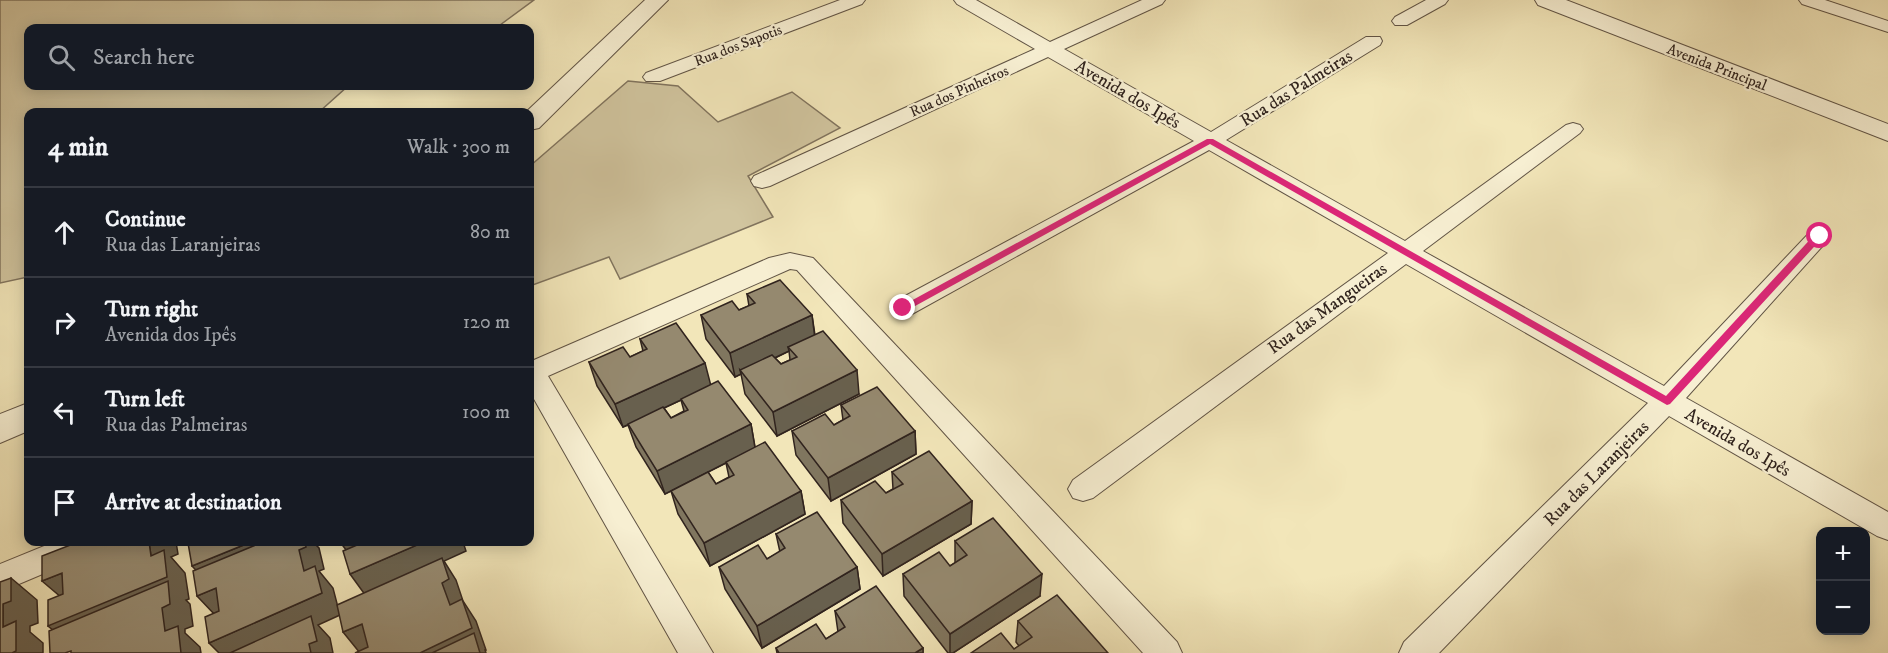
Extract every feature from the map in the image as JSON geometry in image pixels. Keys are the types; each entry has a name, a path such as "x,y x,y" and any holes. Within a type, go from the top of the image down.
{"street":[{"path":"534,119 657,0"},
{"name":"Rua dos Sapotis","path":"652,77 856,0"},
{"name":"Avenida dos Ipês","path":"963,0 1888,527"},
{"name":"Rua dos Pinheiros","path":"762,181 1156,0"},
{"path":"1401,21 1439,0"},
{"name":"Avenida Principal","path":"1546,0 1888,133"},
{"path":"1808,0 1888,27"},
{"name":"Rua das Palmeiras","path":"903,308 1210,141 1372,41"},
{"name":"Rua das Mangueiras","path":"1083,489 1573,129"},
{"name":"Rua das Laranjeiras","path":"1416,653 1667,401 1820,236"},
{"path":"534,369 777,264 790,261 805,264 1165,653"},
{"path":"534,378 696,653"},
{"path":"0,430 24,418"},
{"path":"0,578 76,546"}],"shaded area":[{"path":"0,0 534,0 501,24 24,24 24,90 344,90 323,108 24,108 24,278 0,283"},
{"path":"628,81 678,86 718,122 792,92 840,128 748,176 773,217 620,279 609,257 534,285 534,163"}],"building":[{"path":"780,280 812,315 730,353 701,315 732,301 739,310 755,303 747,294"},
{"path":"676,323 705,363 615,404 589,362 623,347 630,357 647,349 640,339"},
{"path":"823,331 857,370 773,412 740,370 772,355 781,364 797,357 788,347"},
{"path":"718,381 751,424 657,471 628,424 663,407 671,418 688,410 681,399"},
{"path":"877,387 915,431 828,478 792,431 825,414 834,425 850,416 841,405"},
{"path":"765,442 801,491 704,543 671,491 708,472 716,484 734,475 726,462"},
{"path":"929,451 972,501 882,554 841,500 875,481 886,493 903,484 892,472"},
{"path":"817,512 857,567 757,626 719,567 758,545 767,559 785,548 776,534"},
{"path":"993,518 1042,574 950,634 903,574 939,552 950,566 967,555 955,541"},
{"path":"68,546 150,546 151,556 164,550 167,577 48,626 48,600 63,594 62,573 42,581 42,556"},
{"path":"189,546 241,546 192,566"},
{"path":"253,546 306,546 299,550 304,571 315,566 322,593 209,643 205,617 219,611 216,588 197,596 193,571"},
{"path":"355,546 415,546 350,574 343,551"},
{"path":"442,558 449,579 442,583 450,605 462,599 472,628 420,653 355,653 368,647 362,624 343,632 337,605"},
{"path":"11,578 11,601 3,604 3,627 16,621 16,651 0,653 0,582"},
{"path":"168,581 170,604 162,608 165,631 178,626 181,653 71,653 71,651 50,653 49,631"},
{"path":"876,586 923,648 915,653 779,653 776,648 816,624 826,639 845,627 835,611"},
{"path":"1057,595 1108,653 971,653 1001,633 1014,649 1032,637 1018,621"},
{"path":"311,616 317,641 309,644 311,653 230,653"},
{"path":"474,633 480,653 432,653"}],"route":[{"path":"903,308 1210,141 1667,401 1820,236"}]}
